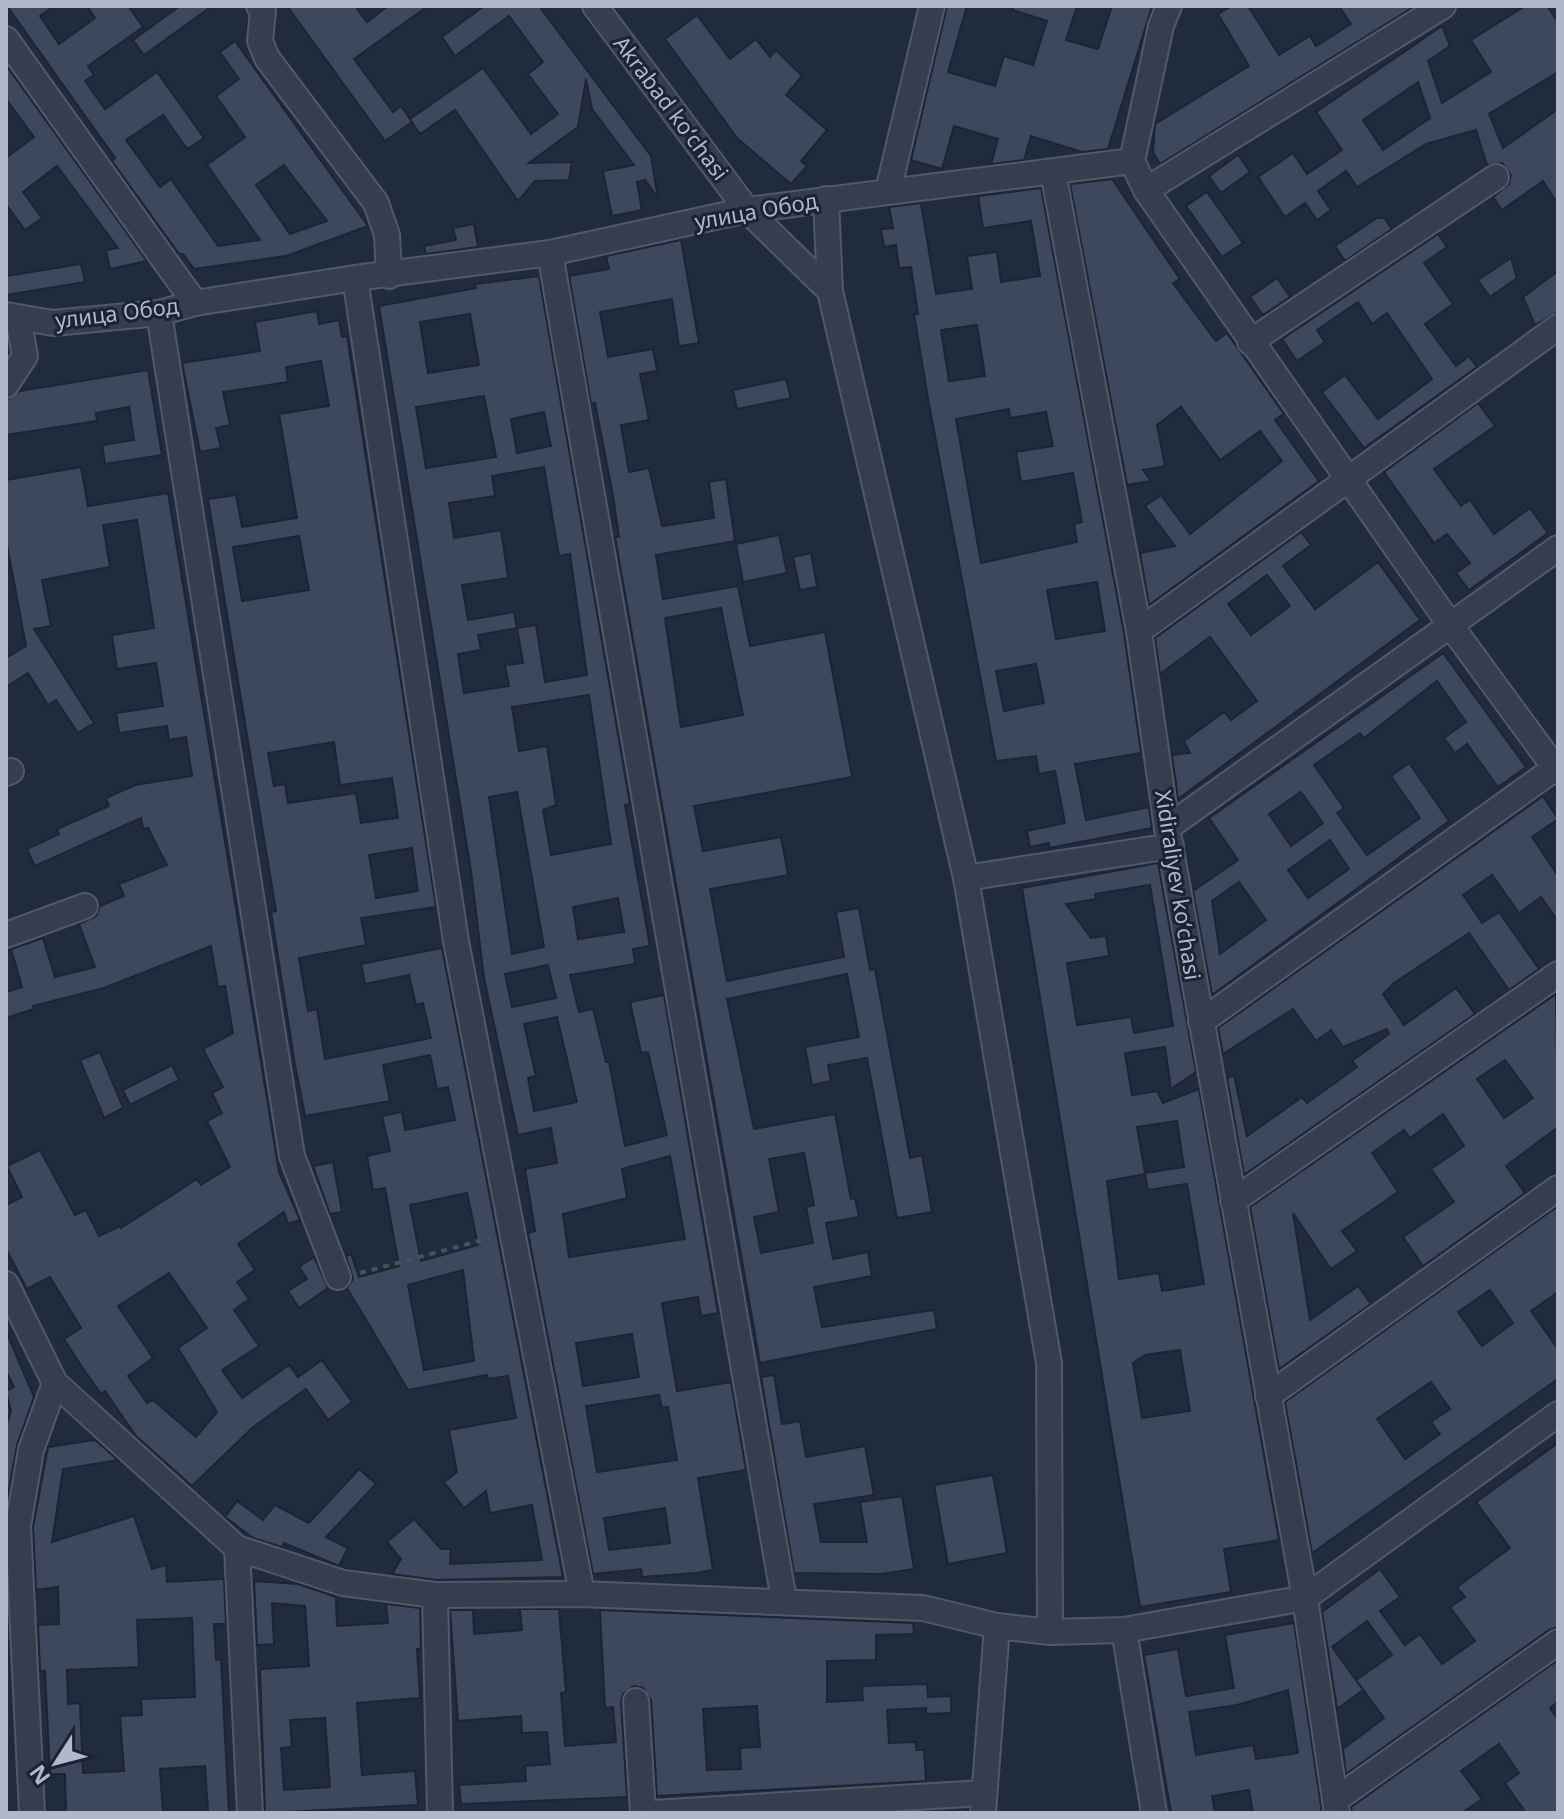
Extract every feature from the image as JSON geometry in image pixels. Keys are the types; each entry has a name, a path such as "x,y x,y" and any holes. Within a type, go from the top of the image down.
{"street":[{"path":"259,6 263,11 260,41 267,58 380,212 387,235 389,276"},
{"name":"Akrabad koʻchasi","path":"595,6 747,210 830,291"},
{"path":"888,191 932,6"},
{"path":"1169,6 1161,26 1132,161 1146,190 1451,626 1557,768 1201,1022"},
{"path":"1146,190 1443,6"},
{"path":"6,39 195,303"},
{"name":"улица Обод","path":"12,316 53,323 159,313 195,303 355,278 550,253 747,210 1132,161"},
{"name":"Xidiraliyev koʻchasi","path":"1053,172 1139,631 1169,837 1305,1598 1336,1806"},
{"path":"1250,342 1496,177"},
{"path":"826,199 830,291 966,878 1049,1363 1050,1632"},
{"path":"550,253 784,1600"},
{"path":"355,278 456,941 582,1594"},
{"path":"159,313 292,1156 338,1277"},
{"path":"6,385 25,356 12,316"},
{"path":"1139,631 1558,327"},
{"path":"966,878 1169,837 1558,548"},
{"path":"6,935 85,906"},
{"path":"1233,1201 1558,974"},
{"path":"1268,1396 1558,1188"},
{"path":"6,1284 55,1383 237,1548 343,1583 435,1595 582,1594 784,1600 923,1608 997,1626 1050,1632 1124,1630 1305,1598 1558,1414"},
{"path":"32,1813 18,1526 31,1450 55,1383"},
{"path":"237,1548 250,1813"},
{"path":"435,1595 440,1813"},
{"path":"653,1813 983,1803 997,1626"},
{"path":"1124,1630 1154,1813"},
{"path":"1336,1806 1558,1642"},
{"path":"636,1701 643,1813"}],"path":[{"path":"338,1277 512,1233"}],"building":[{"path":"7,6 54,6 40,16 59,44 95,18 87,6 128,6 143,27 88,66 94,75 85,81 105,109 157,72 204,138 187,149 163,115 126,140 160,187 171,179 218,246 260,240 207,165 245,137 216,96 239,79 220,52 235,41 368,226 286,256 194,269 183,254 179,254 112,161 115,158","holes":["284,165 327,221 290,234 256,185"]},
{"path":"180,6 212,6 144,55 133,40"},
{"path":"287,6 355,6 367,22 388,6 428,6 354,59 393,112 401,106 412,122 385,141"},
{"path":"484,6 539,6 651,156 658,198 645,180 637,182 642,210 612,216 603,171 634,165 592,109 586,79 578,127 529,163 572,162 569,180 535,181 518,201 455,110 420,134 410,119 483,68 531,134 558,114 528,74 543,62 509,16 455,56 442,37"},
{"path":"947,6 967,6 948,72 995,86 1004,56 1033,65 1047,21 1013,10 1013,6 1077,6 1066,40 1098,49 1112,6 1152,6 1108,149 1082,152 1031,136 1024,160 991,164 998,139 954,126 942,169 911,160"},
{"path":"1232,6 1248,6 1279,55 1310,36 1316,46 1351,24 1339,6 1415,6 1160,164 1153,152 1155,124 1249,66 1218,14"},
{"path":"1525,6 1547,6 1558,22 1558,72 1489,114 1503,148 1558,109 1558,205 1543,181 1502,210 1493,197 1509,184 1511,175 1502,163 1487,165 1476,130 1426,144 1357,187 1346,171 1318,191 1331,210 1317,220 1305,203 1285,217 1258,177 1293,153 1307,174 1342,150 1316,112 1442,26 1450,46 1428,61 1442,103 1491,72 1471,40","holes":["1418,82 1430,118 1383,150 1363,120"]},
{"path":"697,15 730,59 756,39 770,57 776,50 802,76 786,95 827,130 801,161 807,166 791,184 737,138 665,39"},
{"path":"6,65 147,261 110,269 106,250 118,248 57,166 23,192 42,218 25,230 6,204 6,158 34,137 6,99"},
{"path":"1238,155 1250,172 1221,193 1209,176"},
{"path":"1112,179 1180,279 1173,283 1192,309 1216,341 1227,333 1284,414 1275,420 1319,481 1149,605 1140,553 1175,546 1145,506 1161,495 1190,534 1282,461 1260,431 1220,460 1181,407 1157,425 1165,466 1143,470 1151,481 1127,485 1070,184"},
{"path":"1041,188 1124,633 1141,753 1075,764 1086,820 1149,807 1152,828 1049,848 1049,843 1030,847 1027,831 1065,823 1055,771 1039,774 1036,756 996,761 929,404 914,314 918,314 911,267 899,268 896,245 884,247 881,229 893,228 889,207 921,203 936,294 972,289 967,256 997,252 1001,282 1040,276 1031,221 983,228 978,196","holes":["977,325 985,376 949,381 941,330","1009,409 1010,418 1046,412 1053,446 1016,452 1021,482 1073,473 1082,522 1074,524 1077,542 981,563 956,419","1097,582 1105,631 1056,639 1047,590","1036,664 1044,703 1004,711 996,671"]},
{"path":"1207,192 1243,243 1222,257 1186,206"},
{"path":"1377,218 1384,218 1392,229 1345,261 1335,246"},
{"path":"474,224 478,247 426,254 424,246 456,240 453,228"},
{"path":"1438,234 1447,247 1424,263 1453,304 1425,324 1456,366 1469,356 1477,367 1364,448 1322,392 1345,375 1378,419 1432,379 1387,313 1372,324 1358,302 1317,330 1325,342 1297,361 1282,339"},
{"path":"681,240 699,343 679,346 672,299 600,312 608,357 653,349 657,371 640,374 649,420 621,425 629,472 649,468 662,526 714,518 709,482 726,479 735,541 656,555 663,599 738,586 750,646 825,632 852,777 694,806 703,851 781,837 788,875 710,889 727,981 844,957 836,912 859,908 870,970 875,969 910,1158 922,1155 932,1212 897,1218 867,1058 828,1065 831,1081 812,1085 805,1047 859,1037 847,974 727,999 754,1129 835,1114 851,1199 855,1198 859,1217 826,1223 833,1259 868,1252 872,1276 814,1287 822,1327 934,1310 937,1329 760,1363 615,537 619,537 613,496 595,403 591,404 569,276 609,269 606,256","holes":["721,608 743,715 681,727 665,618","804,1153 814,1205 806,1207 813,1243 761,1253 754,1217 779,1212 769,1159"]},
{"path":"1511,258 1517,278 1490,297 1478,280"},
{"path":"81,264 85,282 6,295 6,276"},
{"path":"1558,271 1558,312 1535,325 1523,297"},
{"path":"539,276 630,804 625,805 650,946 633,949 635,964 570,975 579,1012 593,1009 606,1062 609,1062 625,1146 667,1135 648,1052 641,1053 630,1002 664,995 718,1313 701,1316 698,1297 662,1303 677,1391 731,1382 746,1470 698,1478 713,1570 642,1577 641,1569 593,1574 528,1233 535,1231 525,1169 557,1163 551,1128 518,1135 484,978 471,871 379,306 476,288 475,284","holes":["470,314 479,365 428,373 420,322","484,396 496,457 426,468 416,407","544,412 551,446 517,453 511,419","544,467 559,556 570,554 587,675 545,682 536,625 517,628 514,612 468,620 462,585 508,578 501,530 454,538 449,503 495,496 492,476","517,628 523,663 505,665 509,686 464,693 458,654 481,650 478,635","589,695 611,844 551,855 543,810 556,805 547,746 519,751 512,707","517,792 544,947 512,954 489,797","618,898 624,932 578,939 573,907","548,965 556,998 512,1007 505,974","557,1017 577,1102 534,1111 528,1078 536,1076 524,1024","670,1156 685,1239 569,1257 563,1214 627,1198 622,1169","632,1334 639,1377 583,1386 576,1343","659,1395 662,1408 668,1407 677,1460 597,1472 586,1406","665,1508 670,1543 609,1550 604,1518"]},
{"path":"1277,278 1290,297 1263,315 1250,297"},
{"path":"317,311 319,324 339,320 342,337 347,336 436,907 361,918 366,945 299,958 308,1011 317,1009 325,1059 431,1038 423,1003 416,1005 409,975 365,984 361,964 442,948 563,1577 436,1580 392,1574 401,1559 387,1542 414,1519 441,1549 451,1549 450,1564 542,1560 532,1505 490,1513 486,1491 464,1508 444,1482 457,1472 449,1430 516,1418 508,1376 488,1379 487,1375 408,1390 347,1288 353,1279 346,1256 351,1254 359,1277 399,1266 385,1188 373,1190 367,1156 390,1151 382,1116 402,1112 405,1130 455,1120 448,1087 437,1089 430,1055 383,1065 390,1101 305,1116 271,912 276,911 208,499 236,495 242,527 297,518 279,414 329,406 321,361 286,367 288,382 223,392 230,425 216,428 221,448 200,452 182,363 260,351 255,322","holes":["299,536 309,590 242,601 233,547","334,742 340,785 392,778 398,818 361,823 356,793 288,803 285,784 274,786 268,753","412,848 418,891 376,898 369,855","467,1193 478,1245 421,1261 410,1205","463,1270 474,1361 424,1370 408,1285"]},
{"path":"148,370 162,455 105,464 102,445 134,440 129,407 96,413 97,421 6,435 6,400 20,391"},
{"path":"786,379 791,398 737,409 733,390"},
{"path":"1478,403 1495,426 1434,469 1461,506 1470,500 1494,534 1530,508 1548,533 1469,590 1456,573 1470,563 1447,534 1434,543 1384,472"},
{"path":"81,467 88,506 168,493 279,1172 300,1220 288,1224 284,1212 238,1244 255,1270 237,1282 249,1299 234,1310 259,1346 222,1370 242,1398 289,1365 298,1377 322,1360 352,1402 328,1420 306,1389 252,1428 192,1486 136,1436 105,1391 101,1394 80,1364 64,1339 81,1328 50,1277 27,1289 6,1249 6,1205 22,1197 7,1166 40,1150 75,1215 86,1210 99,1236 121,1228 197,1179 201,1185 230,1167 207,1121 222,1113 212,1093 223,1087 203,1049 233,1033 225,986 218,987 211,946 104,988 33,1006 34,1009 6,1018 6,992 22,987 11,949 43,938 55,977 95,967 79,924 96,916 100,906 124,896 119,884 167,865 148,828 143,829 141,818 35,866 27,849 59,834 57,829 109,806 106,798 135,785 192,776 186,737 169,740 167,726 119,733 116,713 163,706 156,663 117,669 112,635 154,628 137,520 103,525 110,567 42,580 51,626 34,629 94,723 78,733 56,700 48,705 28,673 6,687 6,658 26,646 6,540 6,480","holes":["169,1273 207,1328 178,1348 217,1412 196,1437 153,1400 147,1403 128,1376 153,1358 118,1306"]},
{"path":"1301,532 1311,545 1283,566 1315,609 1378,562 1420,620 1178,799 1172,755 1190,753 1184,741 1224,712 1231,720 1257,701 1210,637 1160,674 1155,638","holes":["1267,575 1290,606 1251,635 1228,604"]},
{"path":"779,535 787,573 743,582 736,544"},
{"path":"811,553 817,587 800,590 793,557"},
{"path":"1443,653 1526,767 1498,787 1467,744 1455,753 1444,738 1466,722 1437,681 1364,738 1360,733 1314,765 1344,808 1337,813 1367,855 1420,818 1391,776 1409,763 1449,821 1212,995 1193,891 1238,860 1209,818","holes":["1301,792 1323,823 1291,846 1269,814","1330,840 1349,869 1308,898 1288,870","1239,882 1266,920 1220,954 1212,901"]},
{"path":"1543,796 1558,819 1532,837 1558,876 1558,921 1541,897 1519,913 1492,875 1463,895 1482,923 1499,912 1539,969 1509,990 1469,933 1394,983 1383,994 1404,1025 1456,988 1475,1014 1244,1175 1227,1078 1234,1075 1247,1136 1302,1097 1307,1103 1357,1067 1352,1061 1389,1034 1387,1029 1343,1047 1331,1030 1316,1041 1293,1009 1223,1054 1218,1028"},
{"path":"1158,863 1196,1072 1171,1089 1165,1047 1125,1053 1132,1095 1157,1091 1163,1103 1199,1089 1279,1540 1224,1549 1231,1592 1140,1607 1022,888","holes":["1150,885 1173,1026 1134,1033 1131,1017 1077,1025 1067,963 1109,956 1106,936 1091,938 1066,904 1096,899 1095,894","1177,1121 1184,1167 1145,1173 1137,1127","1145,1174 1148,1190 1187,1184 1204,1284 1162,1291 1159,1273 1119,1279 1107,1181","1180,1350 1190,1411 1142,1418 1133,1363 1145,1355"]},
{"path":"1556,994 1558,1127 1506,1166 1525,1193 1423,1266 1403,1237 1454,1202 1431,1169 1464,1146 1443,1114 1410,1138 1404,1130 1372,1153 1398,1192 1342,1231 1357,1251 1331,1269 1293,1213 1310,1320 1358,1286 1371,1304 1279,1369 1250,1207","holes":["1505,1060 1533,1098 1504,1118 1477,1079"]},
{"path":"100,1052 123,1108 104,1118 80,1060"},
{"path":"172,1065 179,1080 130,1105 123,1090"},
{"path":"333,1162 342,1212 330,1214 313,1166"},
{"path":"1558,1206 1558,1292 1531,1311 1558,1349 1558,1379 1312,1553 1285,1402","holes":["1490,1290 1513,1323 1482,1346 1458,1312","1431,1382 1450,1409 1431,1422 1440,1434 1405,1459 1377,1419"]},
{"path":"314,1257 328,1288 299,1308 288,1291 307,1279 299,1267"},
{"path":"6,1331 34,1397 17,1445 7,1500 6,1426 11,1411 6,1391 14,1387 6,1371"},
{"path":"774,1375 782,1424 800,1421 806,1457 865,1446 874,1495 814,1504 821,1542 867,1542 860,1502 902,1496 914,1569 881,1574 794,1573 761,1377"},
{"path":"95,1440 118,1460 63,1469 52,1542 134,1516 152,1569 166,1565 167,1582 224,1579 226,1624 214,1624 216,1660 221,1659 229,1813 208,1813 205,1766 160,1769 163,1813 66,1813 65,1774 50,1774 45,1671 40,1671 38,1625 59,1624 58,1587 36,1590 33,1527 48,1447","holes":["192,1618 195,1697 141,1699 142,1715 120,1716 124,1771 83,1773 80,1703 68,1704 67,1670 139,1667 137,1620"]},
{"path":"1558,1443 1558,1627 1549,1630 1346,1774 1343,1749 1384,1718 1356,1680 1392,1655 1367,1621 1332,1647 1363,1690 1337,1709 1322,1612 1380,1569 1400,1597 1380,1611 1405,1645 1420,1634 1442,1664 1475,1641 1450,1607 1465,1597 1457,1587 1510,1548 1476,1502"},
{"path":"359,1469 376,1484 326,1537 348,1548 339,1566 284,1543 282,1547 253,1538 225,1517 237,1501 263,1520 275,1505 309,1523"},
{"path":"993,1475 1007,1553 948,1564 934,1485"},
{"path":"254,1581 298,1584 336,1597 337,1626 388,1623 386,1604 420,1608 421,1649 417,1649 420,1698 357,1703 362,1775 415,1771 418,1805 265,1813 260,1669 309,1666 305,1606 272,1603 274,1644 257,1645","holes":["325,1718 330,1787 284,1790 281,1748 292,1747 290,1720"]},
{"path":"520,1609 559,1609 566,1692 561,1693 565,1746 616,1742 613,1707 605,1708 600,1610 913,1623 914,1634 876,1635 876,1660 827,1661 827,1702 863,1700 862,1686 927,1684 928,1697 951,1696 951,1713 926,1714 926,1708 887,1710 889,1743 916,1742 916,1750 924,1750 926,1781 657,1796 651,1700 643,1688 634,1686 623,1694 621,1702 627,1797 461,1804 459,1785 526,1781 525,1766 550,1764 547,1732 522,1733 521,1716 458,1721 450,1610 473,1610 474,1634 522,1630","holes":["757,1706 760,1747 740,1748 741,1769 707,1770 703,1709"]},
{"path":"1294,1623 1322,1813 1253,1813 1249,1790 1212,1796 1215,1813 1171,1813 1144,1655 1178,1649 1186,1696 1234,1688 1225,1635","holes":["1288,1690 1298,1753 1256,1759 1253,1745 1196,1755 1189,1712 1237,1705"]},
{"path":"1558,1660 1558,1702 1550,1708 1558,1719 1558,1813 1526,1813 1505,1783 1519,1773 1499,1744 1461,1771 1482,1799 1462,1813 1352,1813 1351,1807"}]}
